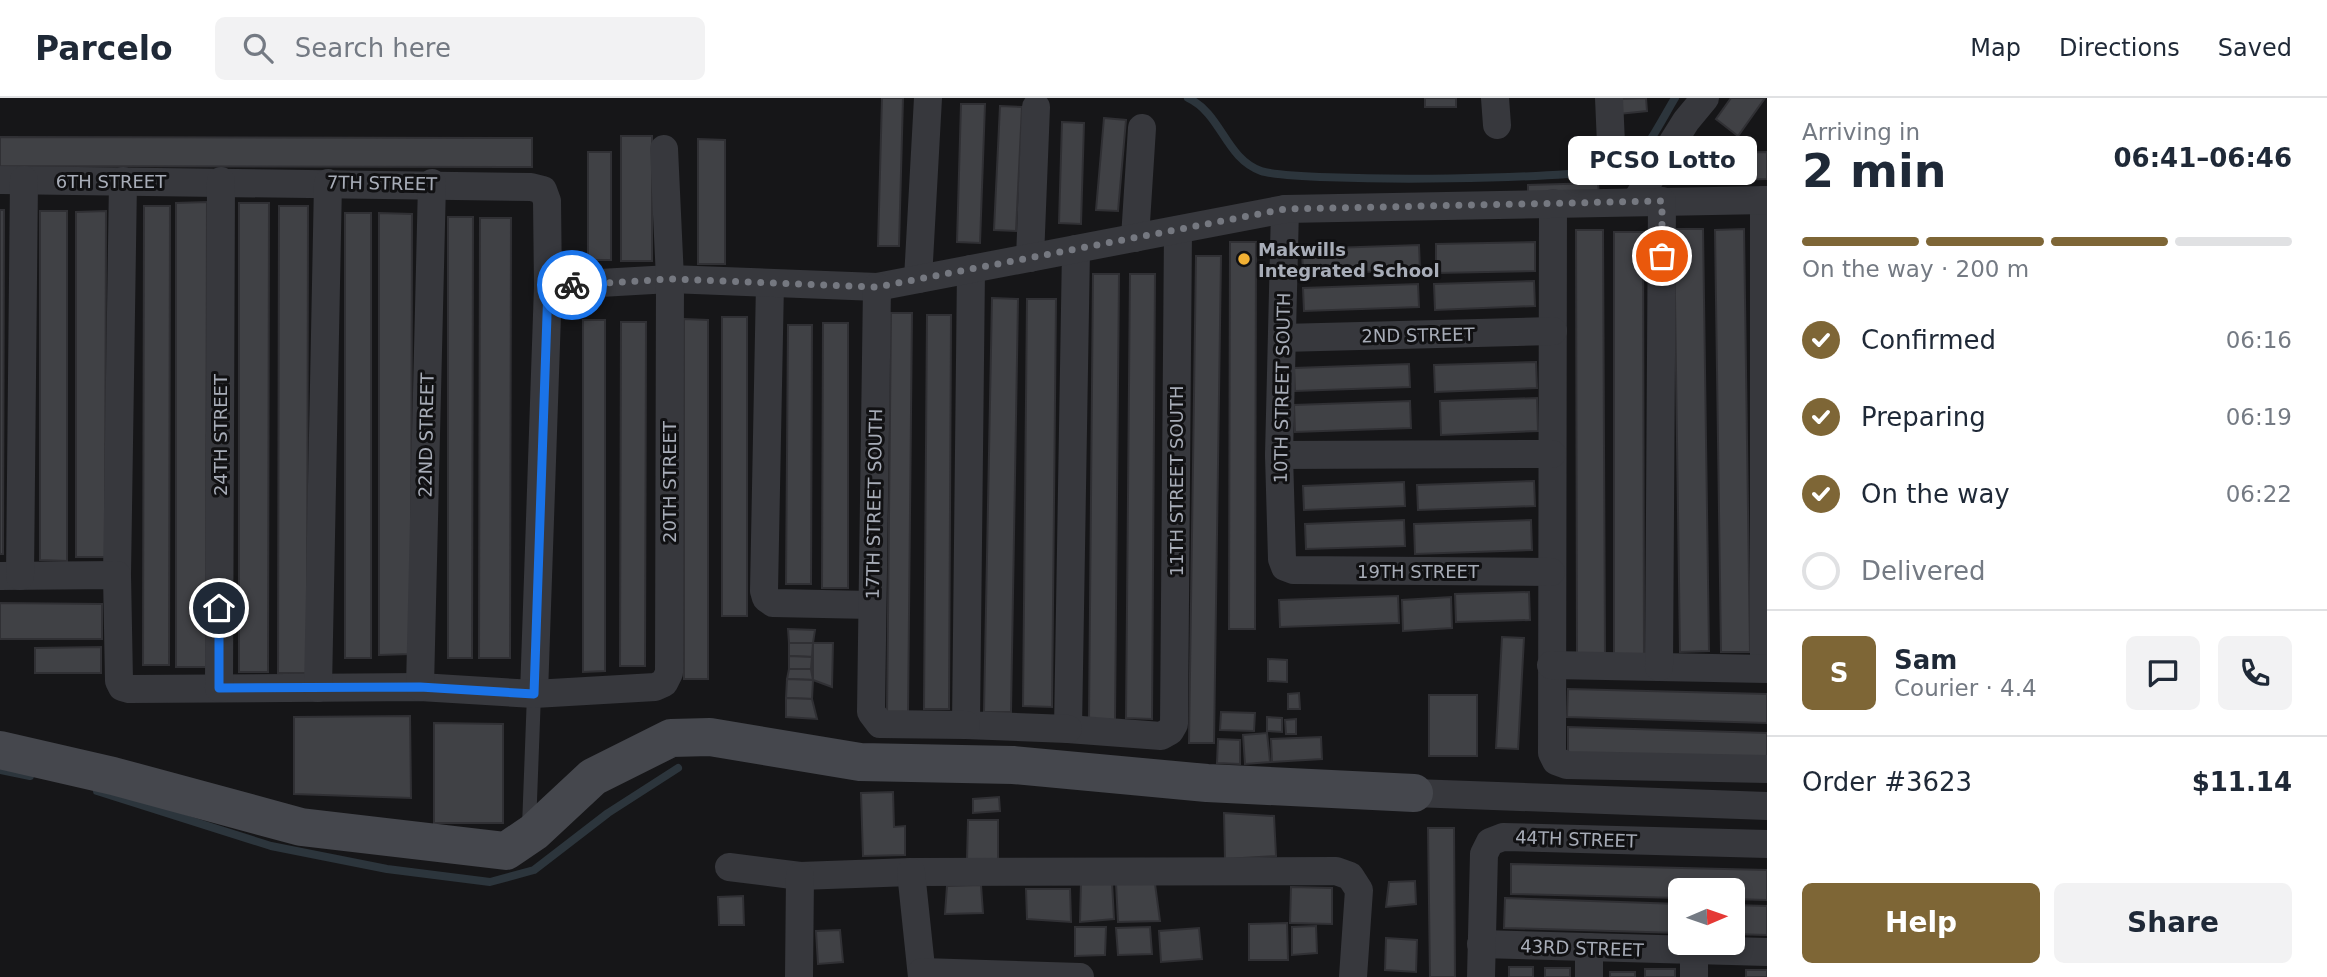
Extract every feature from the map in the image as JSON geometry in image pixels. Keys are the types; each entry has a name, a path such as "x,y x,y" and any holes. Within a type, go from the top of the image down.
{"street":[{"path":"918,279 928,98"},
{"path":"1609,98 1611,144"},
{"path":"1660,667 1649,201 1686,121 1705,98"},
{"path":"1030,258 1036,107"},
{"path":"1135,238 1142,128"},
{"name":"20TH STREET","path":"534,694 655,687 664,683 669,673 670,279 664,149"},
{"path":"12,180 10,576 117,575"},
{"name":"6TH STREET","path":"12,180 221,181"},
{"path":"123,181 117,575 119,681 122,687 420,687 534,694 548,286 670,279 877,287 1285,209 1765,200 1766,668 1551,665"},
{"name":"7TH STREET","path":"221,181 432,183 531,187 543,190 547,201 548,286"},
{"name":"24TH STREET","path":"219,688 221,181"},
{"path":"318,688 328,183"},
{"name":"22ND STREET","path":"420,687 432,183"},
{"path":"1553,203 1552,753 1556,761 1567,765 1767,769"},
{"name":"10TH STREET SOUTH","path":"1285,209 1279,455 1282,559 1285,567"},
{"name":"11TH STREET SOUTH","path":"1068,729 1161,736 1170,731 1174,723 1178,230"},
{"path":"971,269 966,725 1068,729 1076,250"},
{"path":"770,283 764,591 773,603 873,605"},
{"name":"17TH STREET SOUTH","path":"877,287 871,712 874,720 880,723 966,725"},
{"name":"2ND STREET","path":"1282,338 1553,331"},
{"path":"1279,455 1552,454"},
{"name":"19TH STREET","path":"1285,567 1293,570 1551,572"},
{"path":"0,750 113,776 301,827 506,851 529,835 593,777 671,737 710,737 860,762 1013,765 1207,783 1767,806"},
{"name":"44TH STREET","path":"1482,977 1484,854 1490,842 1503,837 1767,844"},
{"path":"729,867 800,876 911,872 1336,871 1350,876 1360,890 1353,977"},
{"path":"911,872 922,974 1080,977"},
{"path":"799,977 800,876"},
{"name":"43RD STREET","path":"1481,944 1589,947 1694,964 1767,952"},
{"path":"1589,947 1589,977"}],"lane":[{"path":"529,835 534,694"}],"building":[{"path":"882,98 903,98 899,246 878,246"},
{"path":"1425,98 1456,98 1456,107 1425,107"},
{"path":"1646,98 1647,111 1619,114 1618,99"},
{"path":"1731,98 1765,98 1738,136 1716,119"},
{"path":"961,104 985,104 980,243 957,242"},
{"path":"1000,106 1022,107 1016,231 994,230"},
{"path":"1104,118 1126,120 1118,211 1096,210"},
{"path":"1062,122 1084,123 1081,224 1059,223"},
{"path":"621,136 652,136 652,261 621,261"},
{"path":"0,137 532,138 532,167 0,166"},
{"path":"698,139 725,140 725,264 698,264"},
{"path":"588,152 611,152 611,260 588,260"},
{"path":"1767,152 1767,179 1693,181 1692,154"},
{"path":"1598,183 1599,195 1528,198 1528,185"},
{"path":"207,202 206,667 176,667 176,203"},
{"path":"239,203 269,203 268,672 239,672"},
{"path":"144,206 170,206 169,665 143,665"},
{"path":"279,206 308,206 307,673 278,673"},
{"path":"0,210 4,210 3,554 0,554"},
{"path":"40,211 67,211 67,561 40,560"},
{"path":"106,211 105,557 76,557 76,212"},
{"path":"345,213 371,213 371,658 345,658"},
{"path":"379,213 412,214 411,654 379,655"},
{"path":"448,217 473,217 472,658 448,658"},
{"path":"480,218 511,218 510,658 479,658"},
{"path":"1674,229 1703,229 1709,651 1680,652"},
{"path":"1744,229 1750,652 1721,652 1715,230"},
{"path":"1576,230 1603,230 1605,658 1577,658"},
{"path":"1614,232 1643,232 1644,655 1614,655"},
{"path":"1230,242 1256,242 1255,629 1229,629"},
{"path":"1535,242 1535,271 1436,273 1436,244"},
{"path":"1419,245 1420,270 1303,274 1302,249"},
{"path":"1196,256 1221,256 1214,743 1189,743"},
{"path":"1093,274 1119,274 1115,721 1089,720"},
{"path":"1130,274 1155,274 1152,719 1126,718"},
{"path":"1534,281 1535,306 1435,310 1434,284"},
{"path":"1418,284 1419,307 1304,311 1303,288"},
{"path":"992,298 1018,299 1011,712 984,712"},
{"path":"1027,299 1056,299 1052,707 1023,706"},
{"path":"891,313 912,313 908,715 887,715"},
{"path":"927,315 951,315 949,709 924,709"},
{"path":"722,317 747,317 747,616 722,616"},
{"path":"684,319 708,320 708,679 684,679"},
{"path":"583,320 605,320 605,671 583,672"},
{"path":"621,322 646,322 645,666 620,666"},
{"path":"823,323 848,323 848,588 822,588"},
{"path":"788,325 812,325 811,584 786,584"},
{"path":"1536,362 1537,388 1435,392 1434,365"},
{"path":"1409,364 1410,387 1295,391 1294,368"},
{"path":"1537,398 1538,431 1441,435 1440,401"},
{"path":"1410,401 1411,428 1295,432 1294,405"},
{"path":"1534,481 1535,506 1418,510 1417,485"},
{"path":"1404,482 1405,506 1304,510 1303,486"},
{"path":"1404,520 1405,546 1306,549 1305,524"},
{"path":"1531,520 1532,550 1415,554 1414,524"},
{"path":"1529,592 1530,620 1456,622 1455,594"},
{"path":"1398,596 1399,623 1280,627 1279,600"},
{"path":"1451,597 1452,628 1403,631 1402,600"},
{"path":"0,603 102,604 102,639 0,639"},
{"path":"788,629 815,630 813,643 789,643"},
{"path":"1502,637 1524,638 1518,749 1496,748"},
{"path":"789,643 813,643 812,657 789,656"},
{"path":"813,643 833,643 832,687 813,680"},
{"path":"101,647 101,673 35,673 35,648"},
{"path":"789,656 812,657 811,669 789,669"},
{"path":"1268,659 1287,660 1287,682 1268,681"},
{"path":"789,669 811,669 813,680 787,679"},
{"path":"787,679 813,680 812,699 786,698"},
{"path":"1568,689 1767,694 1767,723 1567,717"},
{"path":"1299,693 1300,709 1288,709 1288,694"},
{"path":"1429,695 1477,695 1477,756 1429,756"},
{"path":"786,698 812,699 817,719 786,717"},
{"path":"1221,712 1255,713 1254,731 1220,730"},
{"path":"410,716 411,798 294,794 294,717"},
{"path":"1267,717 1282,718 1282,732 1267,731"},
{"path":"1296,719 1296,734 1286,734 1285,720"},
{"path":"434,723 503,724 503,823 434,823"},
{"path":"1568,727 1767,733 1767,759 1568,754"},
{"path":"1267,733 1270,762 1245,764 1243,735"},
{"path":"1321,737 1322,759 1272,762 1271,739"},
{"path":"1218,739 1240,740 1240,764 1217,763"},
{"path":"893,792 894,827 905,826 905,855 863,856 861,793"},
{"path":"999,797 1000,811 973,813 973,799"},
{"path":"1224,813 1274,816 1276,856 1225,859"},
{"path":"968,820 998,820 998,861 967,860"},
{"path":"1428,828 1454,828 1455,977 1430,977"},
{"path":"1511,864 1767,870 1767,900 1745,899 1745,878 1668,878 1668,898 1511,894"},
{"path":"1415,881 1416,904 1386,907 1389,882"},
{"path":"1081,882 1112,882 1114,919 1080,922"},
{"path":"1116,883 1155,884 1160,921 1118,922"},
{"path":"981,885 983,913 945,914 947,886"},
{"path":"1291,887 1332,888 1332,924 1290,923"},
{"path":"1026,889 1070,889 1071,922 1027,919"},
{"path":"743,896 744,925 719,925 718,897"},
{"path":"1505,898 1668,904 1668,933 1504,928"},
{"path":"1745,905 1767,906 1767,935 1745,934"},
{"path":"1287,923 1288,960 1249,960 1249,924"},
{"path":"1316,926 1317,953 1292,955 1292,927"},
{"path":"1075,927 1106,927 1105,955 1075,956"},
{"path":"1150,927 1152,954 1118,955 1116,928"},
{"path":"1199,928 1202,959 1161,962 1159,931"},
{"path":"840,930 843,962 818,964 816,931"},
{"path":"1386,938 1417,940 1416,972 1385,970"},
{"path":"1509,967 1533,967 1533,977 1509,977"},
{"path":"1545,968 1570,968 1570,977 1545,977"},
{"path":"1645,969 1675,969 1675,977 1645,977"},
{"path":"1746,970 1767,970 1767,977 1746,977"},
{"path":"1610,972 1635,972 1635,977 1610,977"}],"waterway":[{"path":"1188,98 1209,114 1239,156 1261,171 1286,175 1387,179 1513,177 1610,170 1631,164 1637,158 1649,143 1675,98"},
{"path":"97,791 271,846 387,869 490,882 534,870 608,813 678,768"},
{"path":"0,770 30,776"}],"way so far":[{"path":"572,285 670,279 877,287 1285,209 1662,201 1662,256"}],"place":[{"name":"PCSO Lotto","path":"1662,256"},
{"name":"Makwills Integrated School","path":"1244,259"}],"route":[{"path":"219,608 219,688 420,687 534,694 548,286 572,285"}]}
